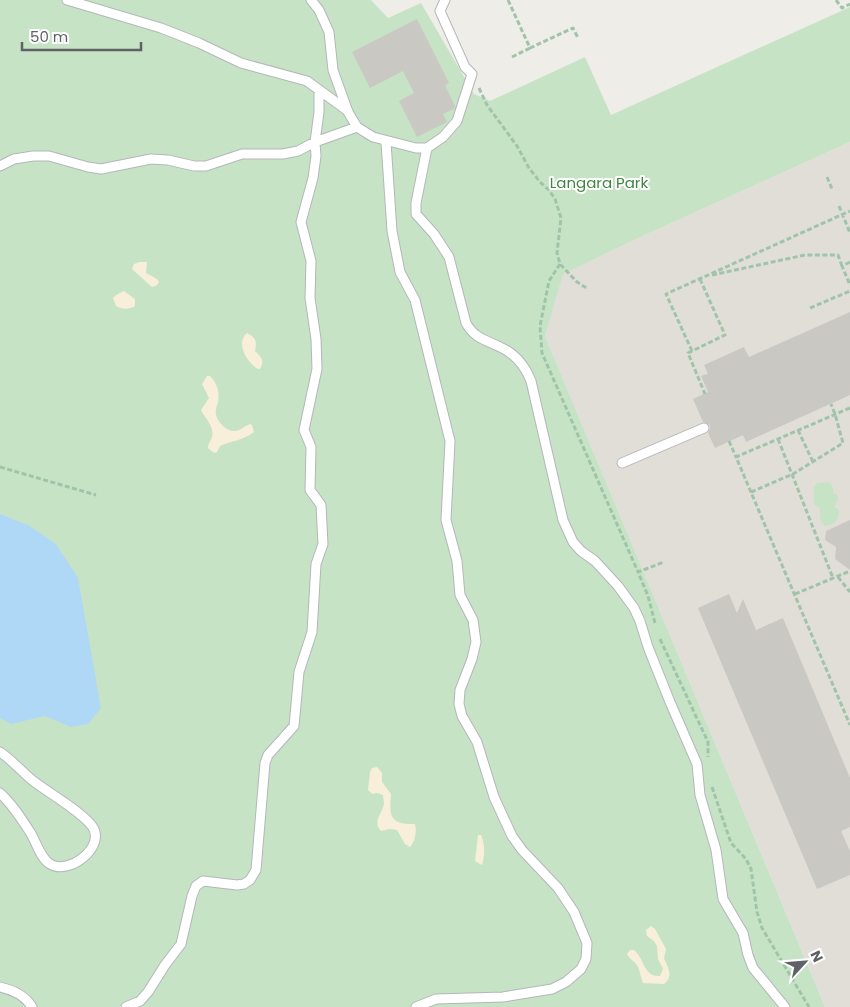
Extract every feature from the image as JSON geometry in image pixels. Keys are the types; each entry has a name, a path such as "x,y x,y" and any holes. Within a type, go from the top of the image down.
{"lane":[{"path":"67,0 161,28 241,63 307,81 348,112"},
{"path":"311,0 319,10 328,32 333,70 348,112 357,126 373,137 386,142 416,148 427,148 443,137 457,121 472,74 465,67 440,11 445,0"},
{"path":"126,1007 140,1001 148,992 181,944 196,886 203,881 237,885 244,884 250,880 256,870 265,763 268,755 294,726 299,672 312,632 316,564 323,544 321,505 310,490 311,447 304,430 317,369 316,339 310,298 311,261 301,222 313,178 316,156 315,142 320,112 319,90"},
{"path":"0,166 14,159 49,156 101,169 151,159 168,160 194,166 206,166 242,154 283,154 298,151 315,142 357,126"},
{"path":"386,142 392,231 400,272 415,300 450,441 446,520 457,561 460,595 473,620 476,642 472,659 460,690 459,704 462,716 477,742 494,797 512,836 522,850 558,888 574,912 587,943 586,959 581,969 566,982 552,989 503,997 436,999 416,1007"},
{"path":"427,148 416,203 416,214 434,234 449,257 466,323 470,329 479,338 512,353 527,370 562,520 566,530 581,551 595,562 618,586 640,620 648,647 697,764 700,795 716,850 723,899 743,933 753,968 785,1007"},
{"path":"622,463 704,428"},
{"path":"0,752 32,780 88,822 96,834 92,847 87,854 73,864 63,866 50,864 44,858 8,800 0,793"},
{"path":"0,988 18,993 28,1000 32,1007"}],"path":[{"path":"508,0 530,48"},
{"path":"836,0 842,8 850,4"},
{"path":"512,57 573,28 578,38"},
{"path":"472,74 487,105 517,146 528,168 549,190 559,208 561,218 557,253 560,264 577,282 588,289"},
{"path":"827,177 832,190"},
{"path":"839,206 850,233"},
{"path":"692,351 666,294 850,211"},
{"path":"705,276 805,255 838,255 850,285"},
{"path":"842,266 850,262"},
{"path":"560,264 549,281 540,326 542,353 648,596 655,625"},
{"path":"700,279 726,335 688,353 705,394"},
{"path":"810,308 850,291"},
{"path":"751,492 793,474 843,443 831,404"},
{"path":"736,457 850,408"},
{"path":"798,430 813,462"},
{"path":"778,439 835,577 850,592"},
{"path":"729,442 850,725"},
{"path":"0,467 96,495"},
{"path":"638,572 664,562"},
{"path":"795,594 850,571"},
{"path":"658,635 708,742 708,758"},
{"path":"710,780 731,843 746,859 751,870 757,912 762,928 809,1007"}],"shaded area":[{"path":"850,142 850,1007 825,1007 545,336 562,274"}],"green space":[{"name":"Langara Park","path":"0,0 371,0 388,18 421,3 474,94 490,101 585,57 611,115 850,7 850,142 563,274 545,336 825,1007 0,1007"},
{"path":"828,482 832,486 833,493 837,495 838,500 834,507 839,510 839,514 834,523 825,526 821,520 820,508 814,505 814,487 817,483"}],"sand":[{"path":"147,262 146,273 157,279 159,282 156,286 152,287 132,269 134,264"},
{"path":"124,291 135,299 135,306 125,309 116,306 113,298"},
{"path":"247,333 255,340 255,351 262,361 260,369 250,362 242,347 242,342"},
{"path":"207,376 210,376 216,385 219,395 216,412 220,423 233,431 240,430 250,424 254,432 242,439 220,446 217,452 214,453 208,448 213,433 201,410 209,398 202,384"},
{"path":"377,767 382,773 382,782 391,794 390,808 393,818 400,823 415,824 415,836 410,847 405,844 397,830 381,831 378,828 377,821 384,804 383,795 372,794 368,790 370,772 372,768"},
{"path":"478,835 481,835 484,846 482,865 475,861"},
{"path":"651,926 655,929 666,949 664,958 669,978 664,984 643,983 638,967 627,954 630,950 634,950 650,974 660,976 663,969 658,959 657,946 647,936 646,930"}],"water":[{"path":"0,514 28,525 56,544 78,578 101,708 88,724 71,727 45,716 11,724 0,718"}],"building":[{"path":"417,19 449,83 445,85 455,106 454,109 443,114 447,122 417,137 399,101 414,93 403,71 370,88 352,52"},
{"path":"850,312 850,395 746,442 743,435 715,448 708,433 710,425 703,422 693,399 708,392 701,376 708,374 704,365 744,347 749,357"},
{"path":"850,520 850,570 835,559 836,547 825,540 826,531"},
{"path":"729,594 737,613 743,599 756,630 783,618 850,778 850,827 841,831 850,851 850,875 817,889 698,608"}]}
